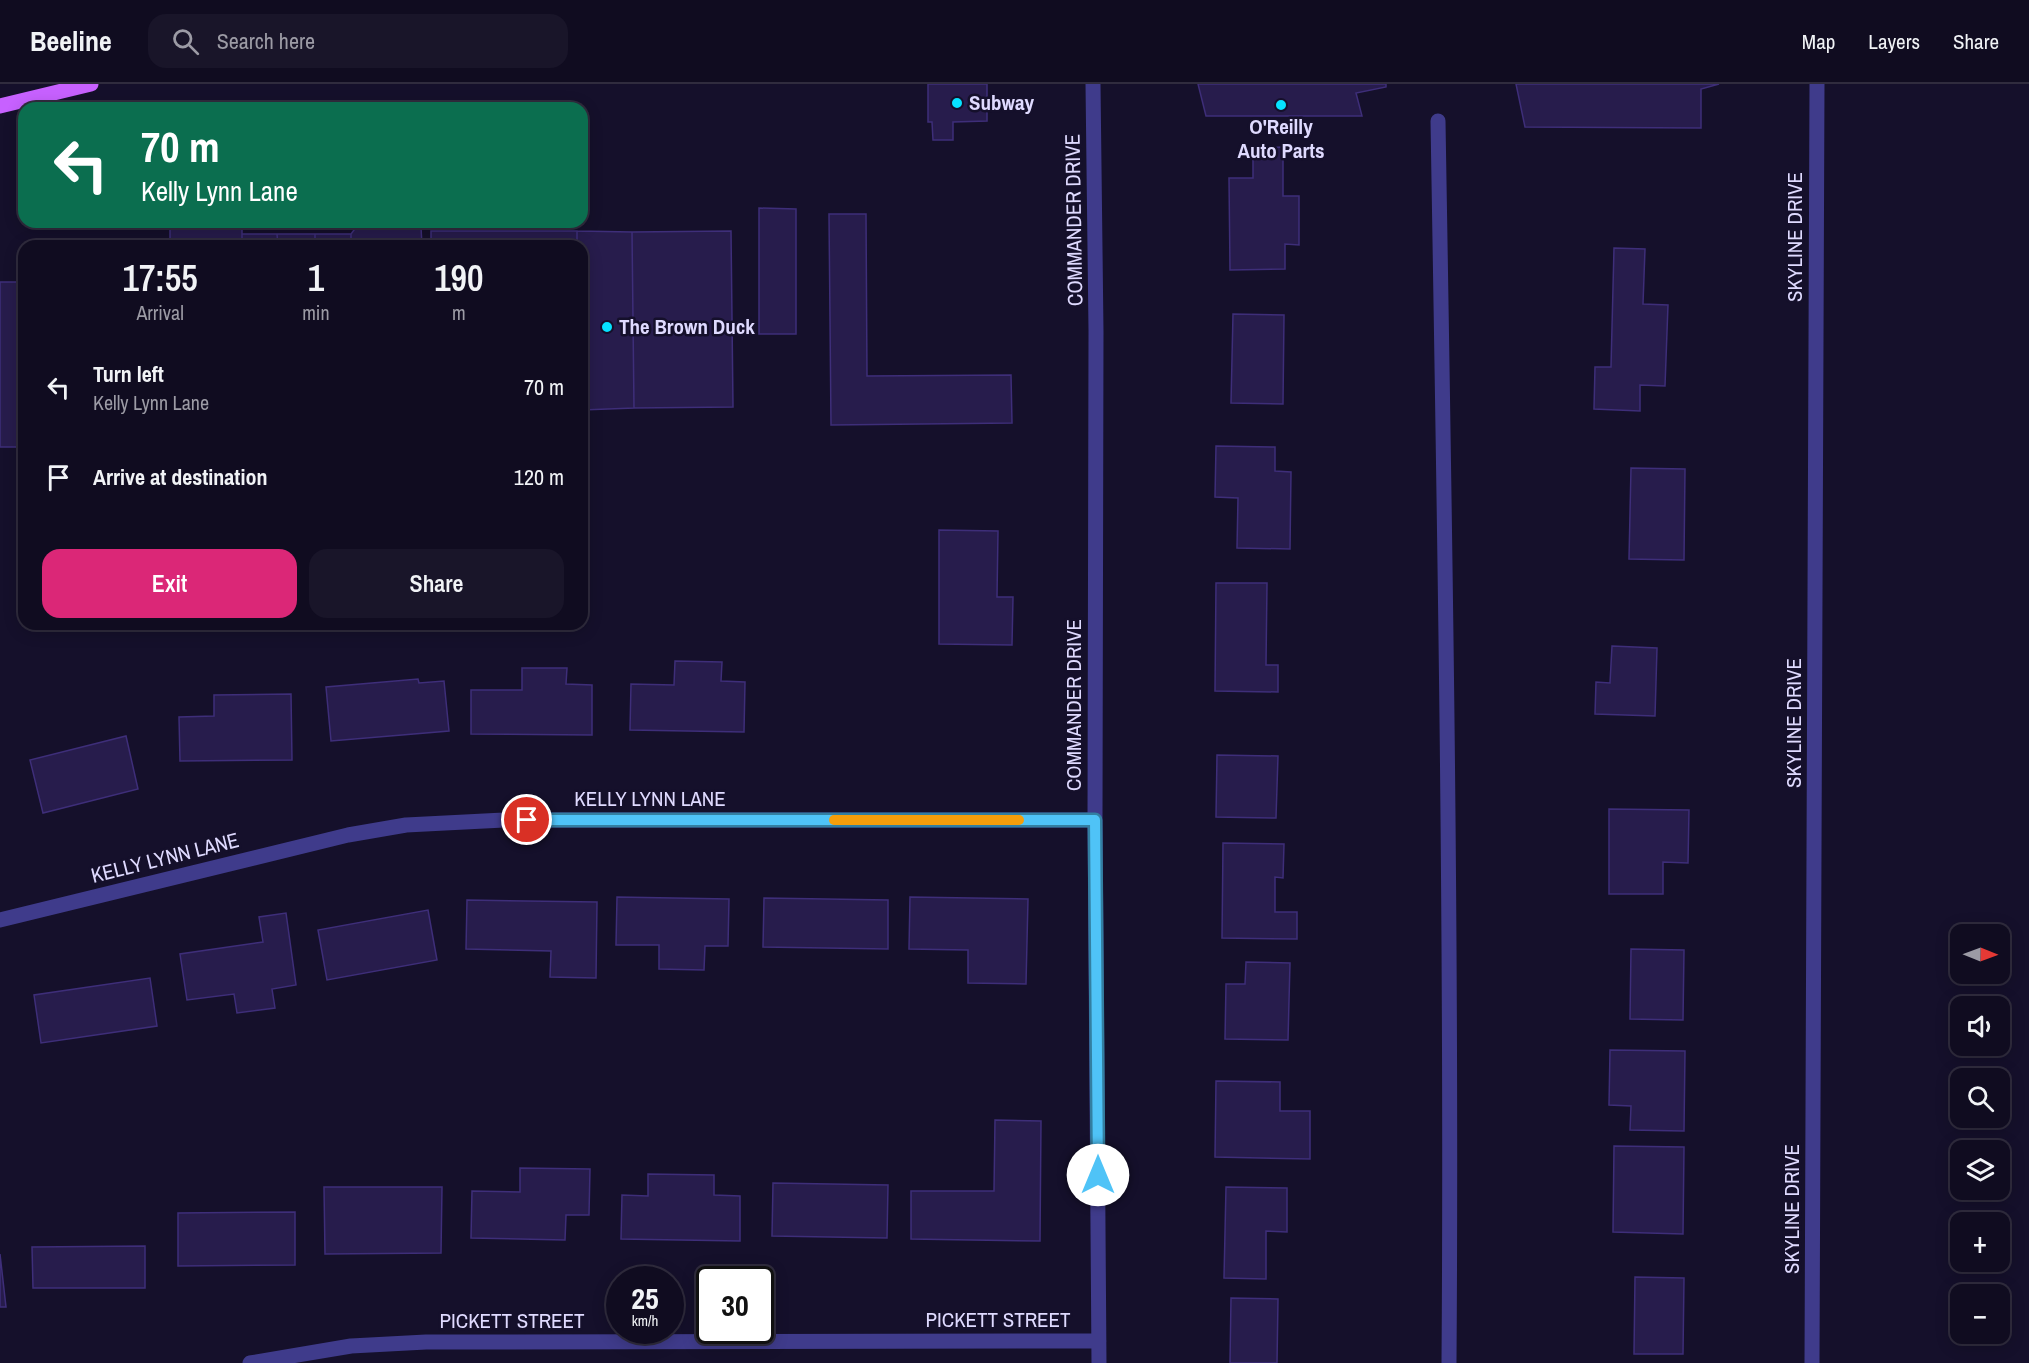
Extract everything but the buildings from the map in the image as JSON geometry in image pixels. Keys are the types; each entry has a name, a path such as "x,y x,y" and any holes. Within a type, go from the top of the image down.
{"main road":[{"path":"0,106 91,84"}],"street":[{"name":"COMMANDER DRIVE","path":"1093,84 1096,331 1095,820 1099,1363"},
{"name":"SKYLINE DRIVE","path":"1812,1363 1817,84"},
{"path":"1438,121 1446,558 1450,1134 1449,1363"},
{"name":"KELLY LYNN LANE","path":"0,920 348,835 406,825 504,820 1095,820"},
{"name":"PICKETT STREET","path":"250,1363 351,1346 426,1342 1099,1341"}],"slow traffic":[{"path":"834,820 1019,820"}],"place":[{"name":"Subway","path":"957,103"},
{"name":"O'Reilly Auto Parts","path":"1281,105"},
{"name":"The Brown Duck","path":"607,327"}],"route":[{"path":"527,820 1095,820 1098,1175"}]}
